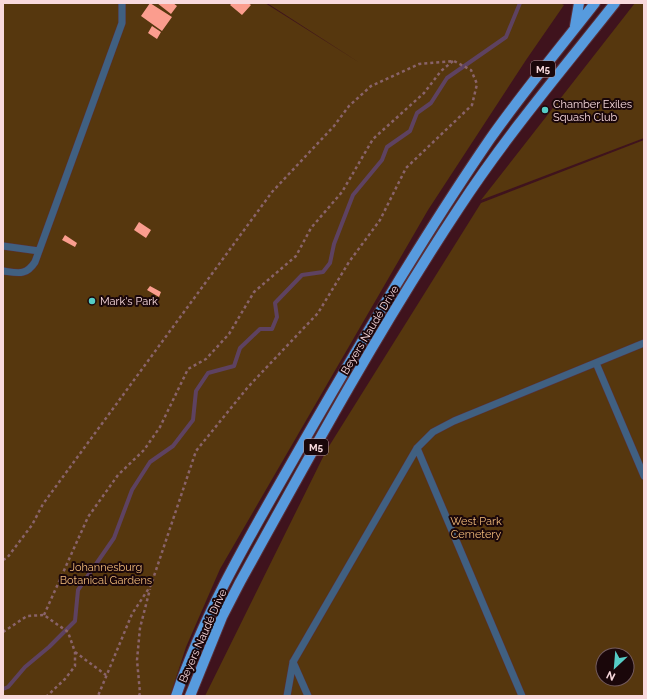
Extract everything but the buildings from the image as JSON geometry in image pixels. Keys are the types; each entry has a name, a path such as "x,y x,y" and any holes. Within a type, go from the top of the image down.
{"main road":[{"path":"574,30 579,3"},
{"name":"Beyers Naudé Drive","path":"176,696 193,650 219,594 242,550 378,315 492,137 595,3"},
{"name":"Beyers Naudé Drive","path":"190,696 222,616 239,584 354,381 430,253 459,208 514,130 615,3"}],"lane":[{"path":"3,271 22,273 30,270 39,251 122,23 122,3"},
{"path":"3,246 39,251"},
{"path":"288,696 293,662 417,448 434,432 454,421 644,343"},
{"path":"596,363 644,476"},
{"path":"417,448 522,696"},
{"path":"293,662 308,696"}],"path":[{"path":"44,615 88,517 118,475 144,450 160,427 188,369 206,359 229,334 254,292 296,256 311,228 342,192 373,139 424,93 441,71 454,61"},
{"path":"3,560 7,558 32,526 43,504 272,192 334,126 348,106 371,86 392,75 419,64 454,61 471,70 477,84 472,105 406,168 380,220 349,262 318,313 290,345 248,387 196,451 151,585 140,628 137,660 140,694"},
{"path":"98,696 132,614 151,585"},
{"path":"3,632 27,616 44,615 68,632 75,652 75,666 65,679 47,696"},
{"path":"75,652 106,676"}],"green space":[{"name":"Johannesburg Botanical Gardens","path":"3,3 265,3 360,63 267,3 560,3 564,5 526,60 428,210 220,569 186,647 170,696 3,696"},
{"path":"635,3 644,3 644,138 481,200"},
{"name":"West Park Cemetery","path":"644,140 644,696 205,696 326,451 481,203"}],"waterway":[{"path":"3,689 8,687 25,667 49,647 75,621 78,590 114,538 132,490 150,462 173,446 193,420 196,391 208,373 234,366 240,348 260,329 272,329 277,317 275,303 302,275 323,272 330,263 334,244 353,195 382,160 387,147 410,131 417,113 431,103 447,78 506,37 520,3"}],"place":[{"name":"Chamber Exiles Squash Club","path":"545,110"},
{"name":"Mark's Park","path":"92,301"}]}
